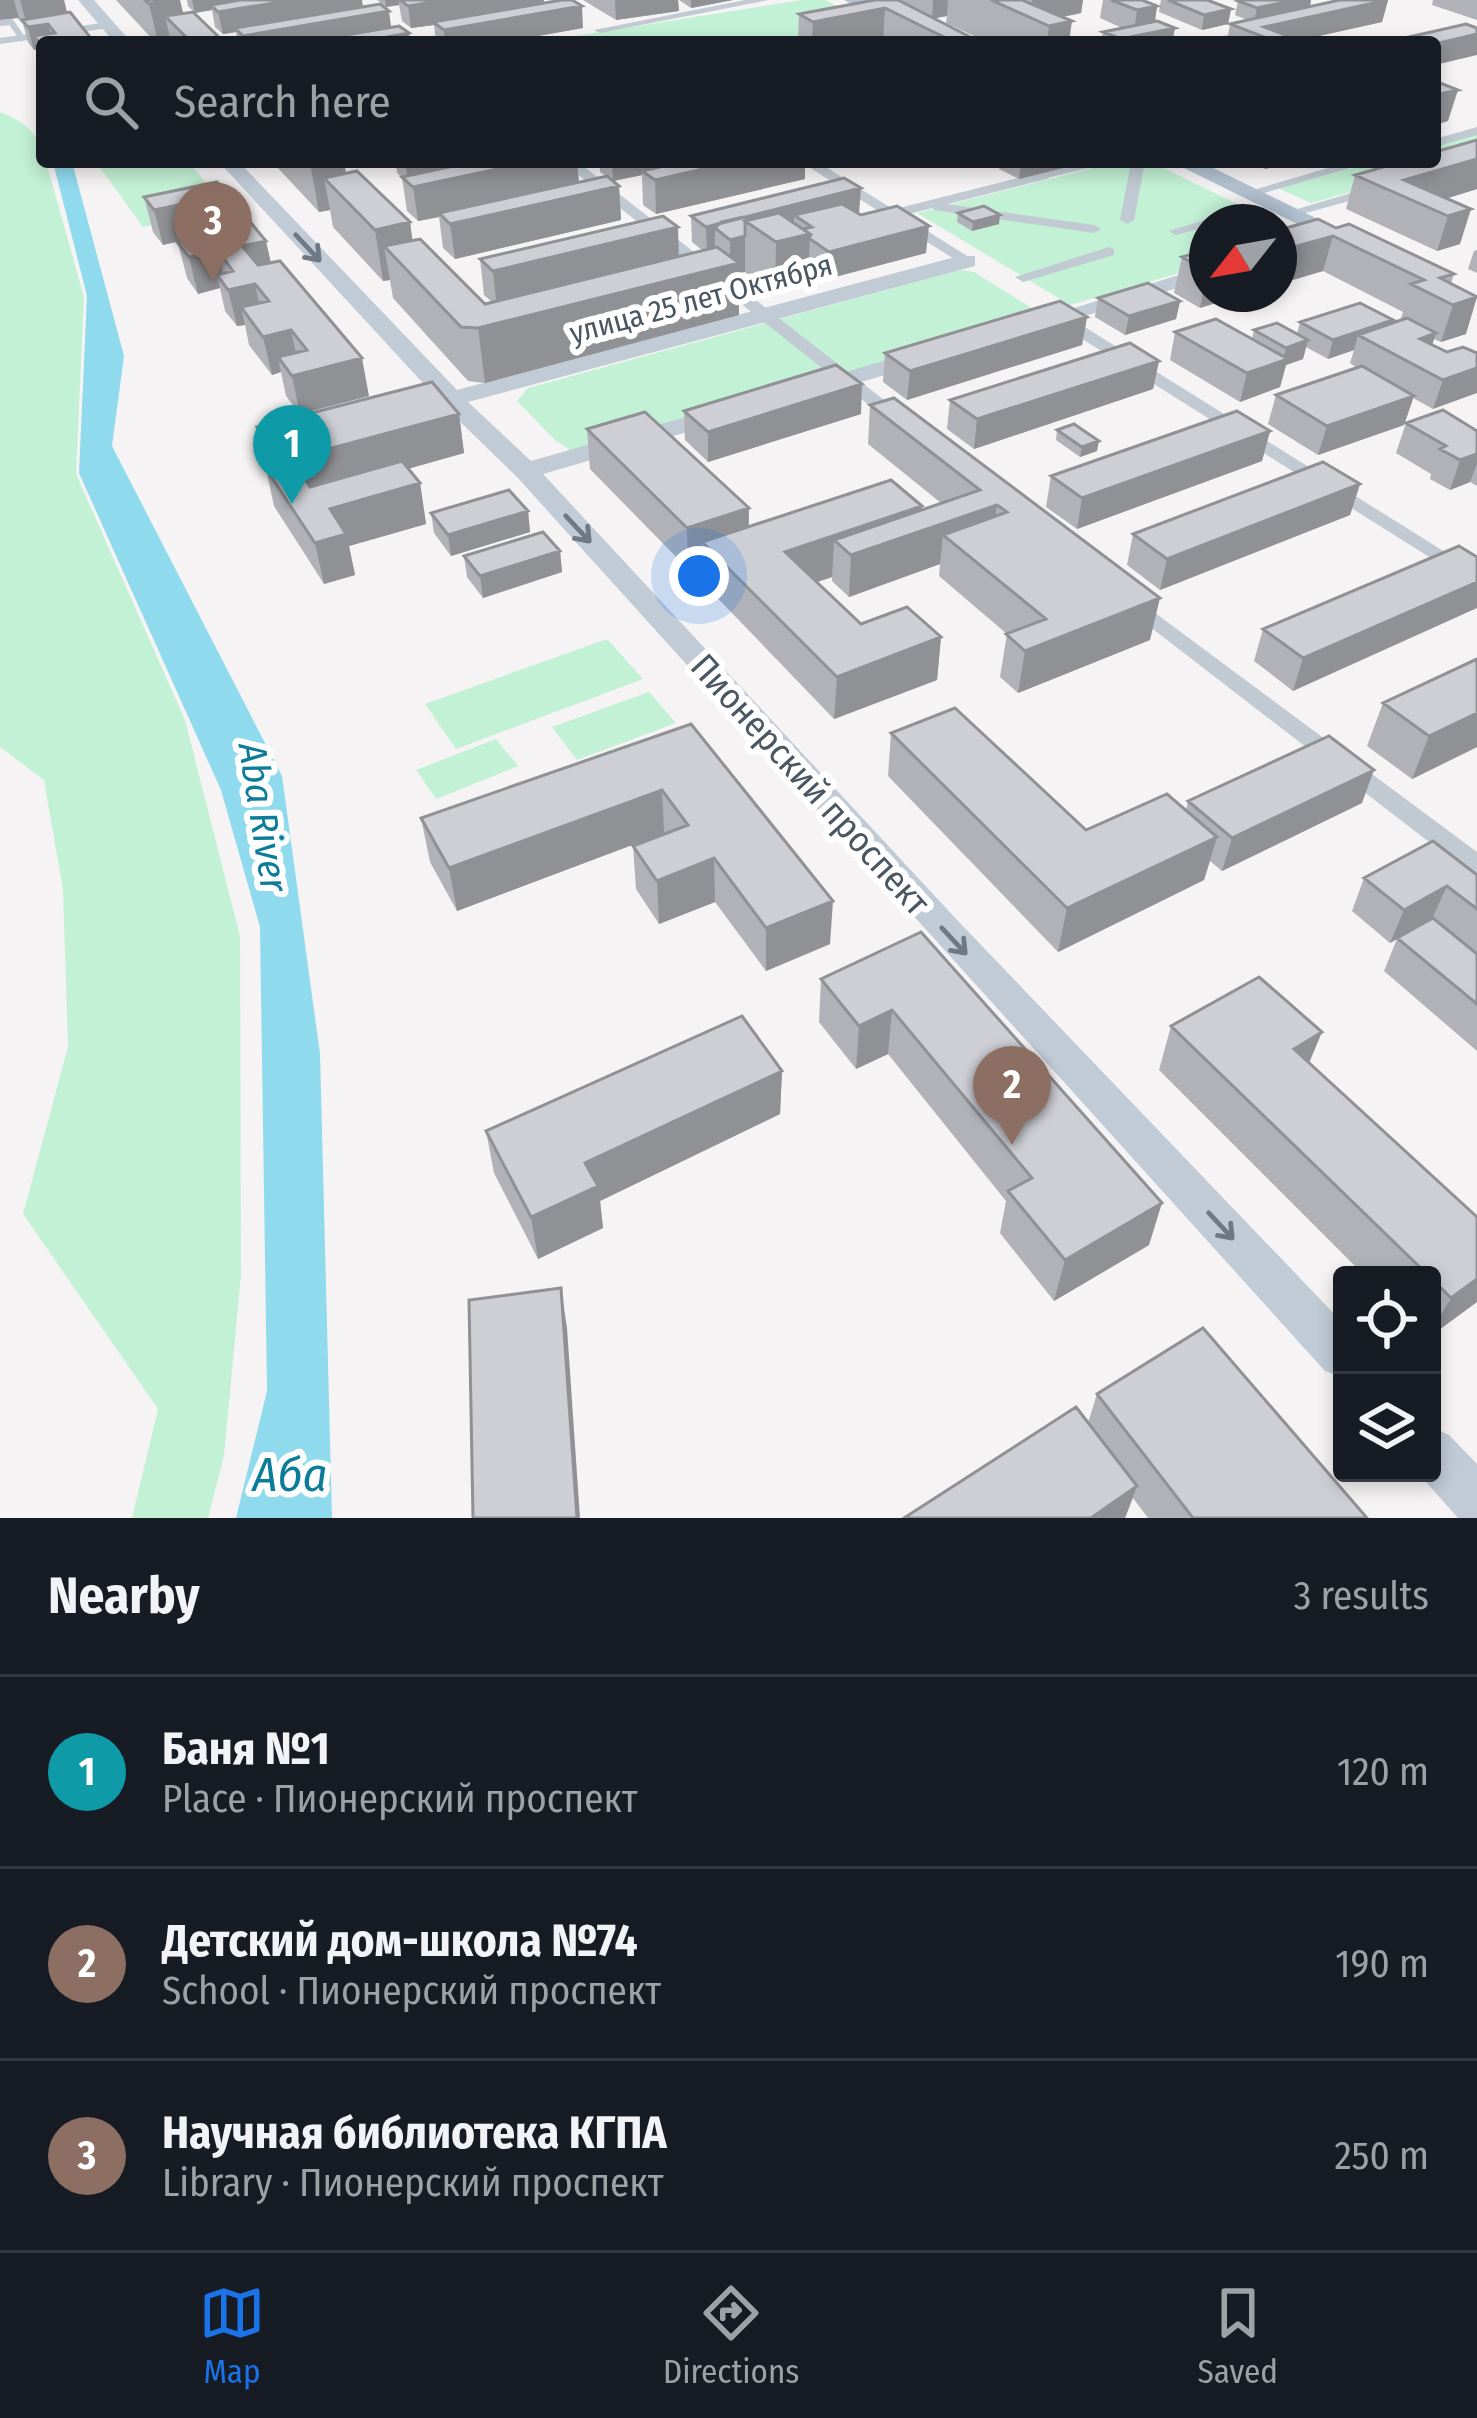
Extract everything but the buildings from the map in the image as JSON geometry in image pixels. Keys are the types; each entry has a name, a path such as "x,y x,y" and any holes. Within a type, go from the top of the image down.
{"main road":[{"path":"853,0 926,36"},
{"path":"1193,168 1256,204"},
{"path":"1297,216 1388,258"}],"street":[{"path":"86,0 118,36"},
{"path":"609,36 597,28 763,0"},
{"path":"1232,36 1274,26"},
{"path":"1441,141 1477,131"},
{"name":"Пионерский проспект","path":"235,168 526,471 946,932 1333,1345"},
{"path":"577,168 921,437"},
{"path":"817,168 967,261"},
{"path":"1127,220 1137,168"},
{"path":"1244,204 1347,168"},
{"path":"1297,211 1394,184"},
{"path":"939,207 1094,230"},
{"path":"1176,231 1189,227"},
{"path":"1298,244 1335,233"},
{"path":"1023,277 1109,252"},
{"name":"улица 25 лет Октября","path":"452,399 967,261"},
{"path":"1016,329 1189,277"},
{"path":"1058,317 1477,580"},
{"path":"785,397 953,348"},
{"path":"526,471 742,409"},
{"path":"1117,590 1477,866"},
{"path":"1441,1462 1477,1501"}],"lane":[{"path":"0,23 11,22 22,38"},
{"path":"0,41 108,25"},
{"path":"890,214 1076,168"}],"green space":[{"path":"802,0 825,0 888,32 867,36 576,36"},
{"path":"0,112 30,130 36,139 36,168 48,168 84,297 76,474 185,720 240,936 241,1275 224,1456 208,1518 132,1518 158,1409 23,1214 68,1047 63,890 44,780 0,747"},
{"path":"1477,134 1477,157 1441,167 1441,144"},
{"path":"100,168 194,168 227,209 143,227"},
{"path":"1093,168 1163,168 1237,204 1189,204 1189,270 1070,305 917,213"},
{"path":"1353,168 1437,168 1311,203 1278,188"},
{"path":"960,270 974,272 1035,310 1035,318 572,451 517,401 528,388"},
{"path":"607,639 643,679 456,749 425,704"},
{"path":"649,692 676,723 577,760 552,727"},
{"path":"496,739 518,766 436,799 416,770"}],"water":[{"name":"Аба","path":"55,168 74,168 124,356 112,446 282,776 320,1054 332,1518 236,1518 267,1391 260,927 221,790 79,473 87,296"}],"place":[{"name":"Научная библиотека КГПА","path":"213,281"},
{"name":"Баня №1","path":"292,504"},
{"name":"Детский дом-школа №74","path":"1012,1145"}],"water label":[{"name":"Aba River","path":"264,817"}]}
